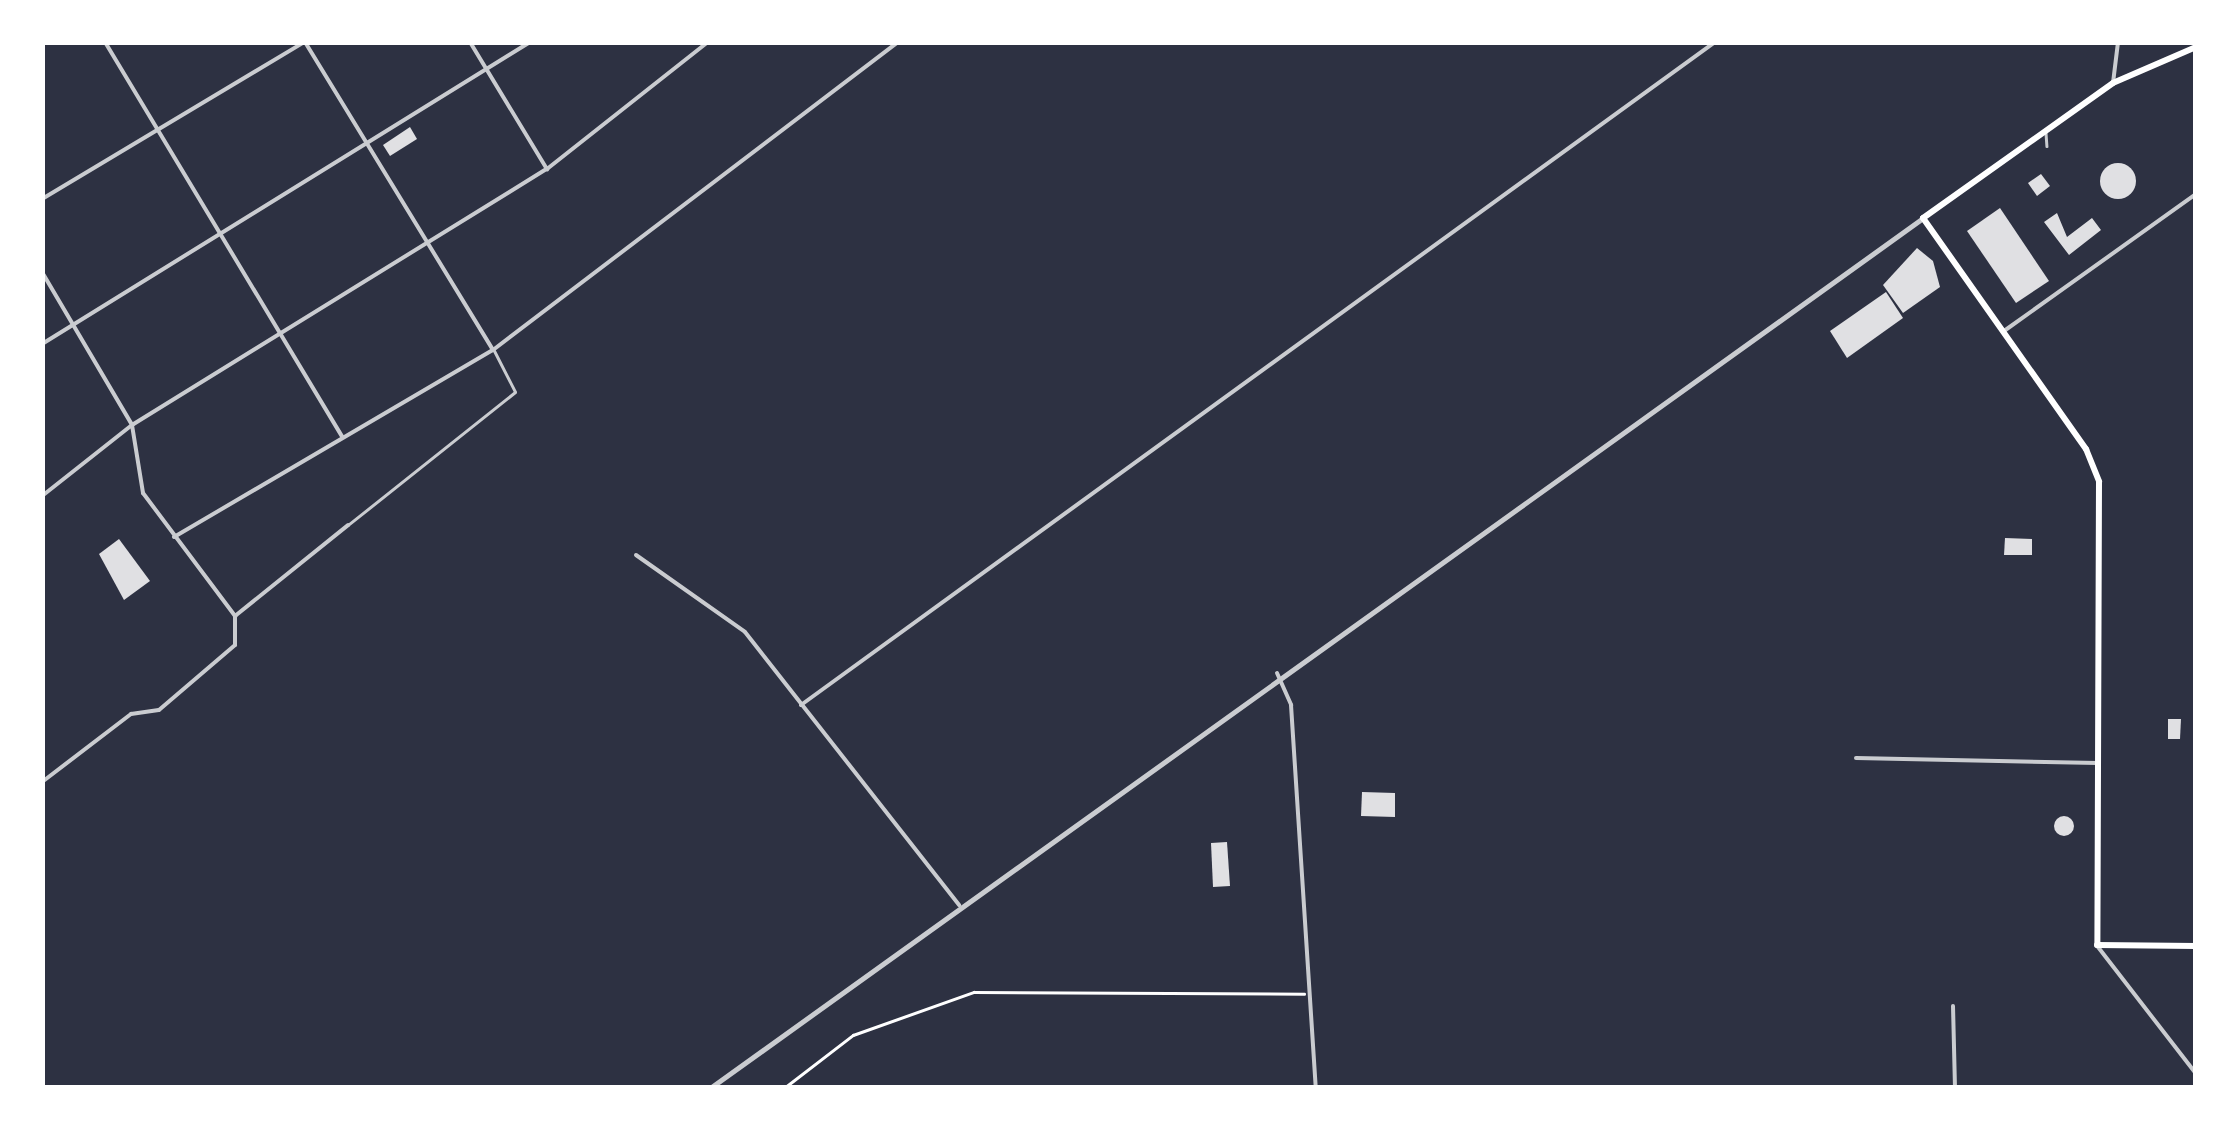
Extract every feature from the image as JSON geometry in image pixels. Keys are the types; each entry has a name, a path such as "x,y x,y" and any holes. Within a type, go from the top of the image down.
{"main road":[{"path":"2196,47 2113,83 1923,218 2086,448 2098,482 2096,945 2196,946"}],"street":[{"path":"106,42 342,436"},
{"path":"42,198 305,42 432,242 493,350"},
{"path":"470,42 547,169"},
{"path":"42,344 530,42"},
{"path":"42,496 132,425 547,169 708,42"},
{"path":"174,537 493,350 898,42"},
{"path":"802,706 1714,42"},
{"path":"2113,83 2118,42"},
{"path":"2004,331 2196,194"},
{"path":"710,1088 1277,673 1923,218"},
{"path":"42,272 132,425 143,493 234,616 235,645 159,710 131,714 42,782"},
{"path":"234,616 348,525"},
{"path":"636,555 745,632 958,905"},
{"path":"1277,673 1291,705 1316,1088"},
{"path":"1856,758 2098,763"},
{"path":"2096,945 2196,1074"},
{"path":"1953,1006 1956,1088"}],"lane":[{"path":"2046,133 2048,146"},
{"path":"348,525 515,392 493,350"}],"path":[{"path":"784,1088 852,1035 974,992 1311,994"}],"building":[{"path":"410,127 417,139 390,156 383,145"},
{"path":"2118,163 2131,168 2136,181 2131,194 2118,199 2105,194 2100,181 2105,168"},
{"path":"2041,174 2050,186 2037,196 2028,183"},
{"path":"2000,208 2049,281 2016,303 1967,231"},
{"path":"2057,213 2067,237 2092,218 2101,230 2069,255 2044,222"},
{"path":"1917,248 1933,261 1940,287 1903,313 1883,285"},
{"path":"1886,292 1903,318 1847,358 1830,331"},
{"path":"2005,538 2032,539 2032,555 2004,555"},
{"path":"119,539 150,581 124,600 99,554"},
{"path":"2168,719 2181,719 2180,739 2168,739"},
{"path":"1362,792 1395,793 1395,817 1361,816"},
{"path":"2064,816 2074,826 2064,836 2054,826"},
{"path":"1227,842 1230,886 1213,887 1211,843"}]}
